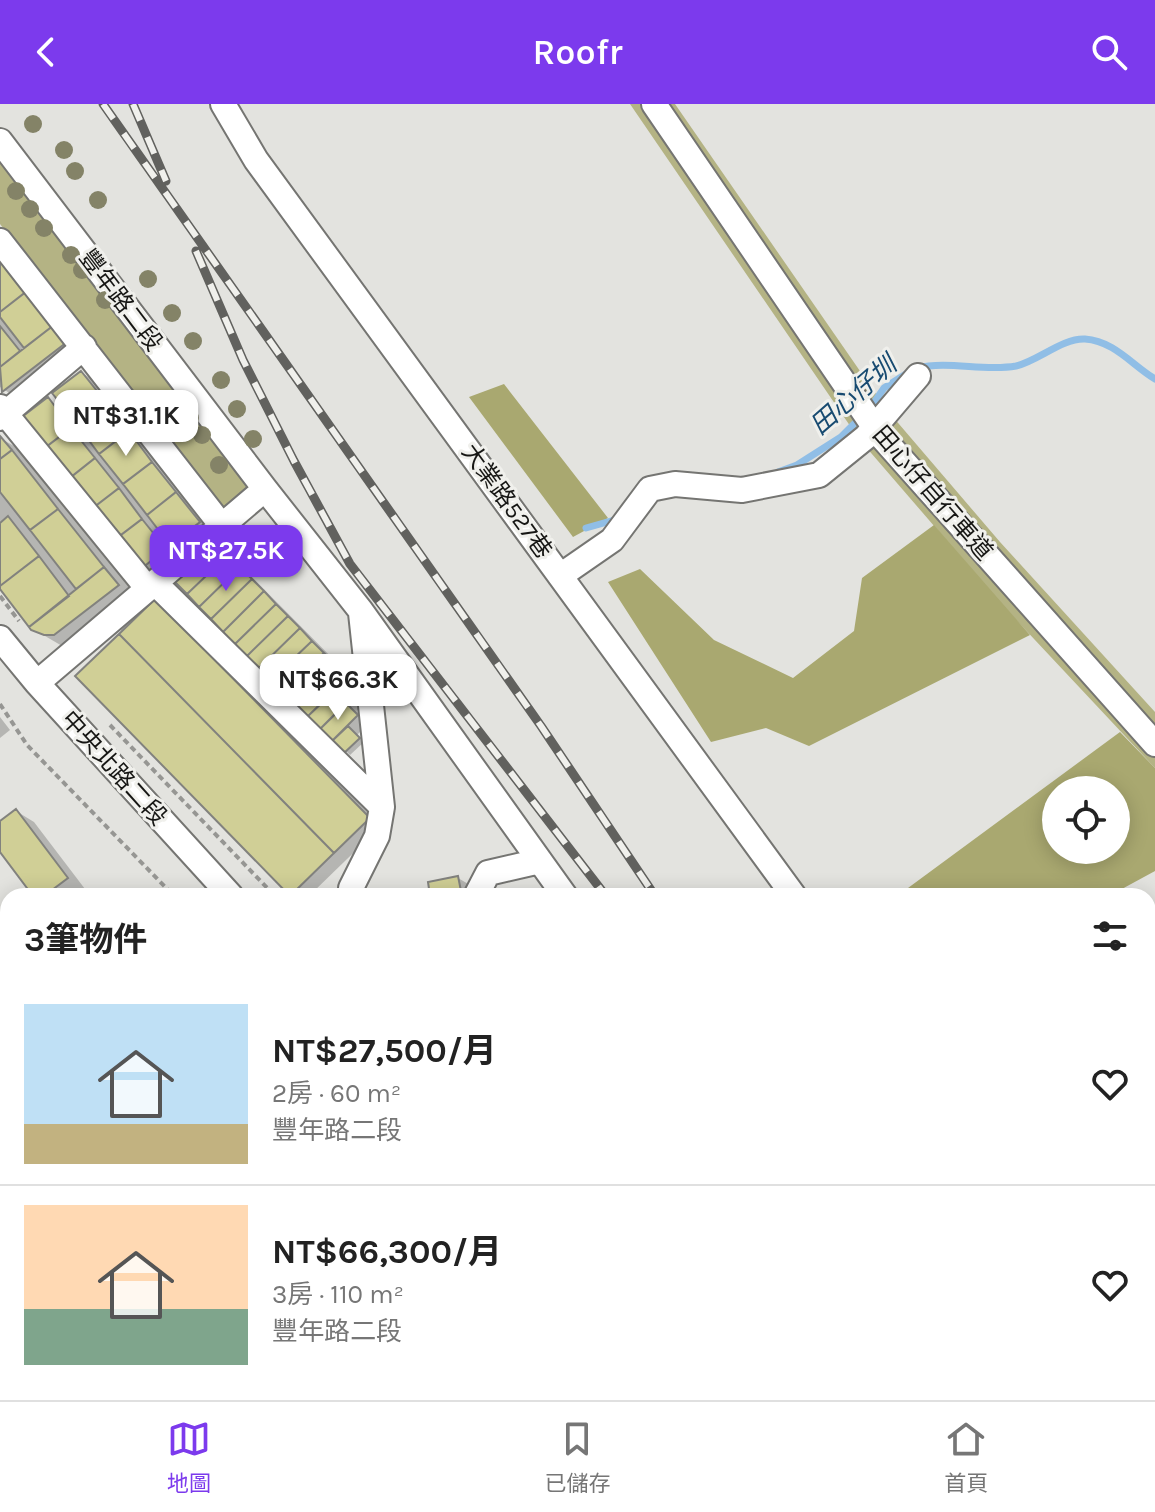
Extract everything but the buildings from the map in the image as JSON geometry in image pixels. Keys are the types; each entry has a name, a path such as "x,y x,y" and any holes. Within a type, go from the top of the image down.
{"street":[{"name":"大業路527巷","path":"223,104 256,160 788,888"},
{"name":"田心仔自行車道","path":"654,104 874,427 1155,744"},
{"name":"豐年路二段","path":"1,144 361,611 559,888"},
{"path":"0,241 222,526"},
{"path":"84,347 2,413 152,586 382,807"},
{"path":"560,576 612,540 650,489 675,484 742,490 819,475 866,437 918,376"},
{"path":"37,683 265,489"},
{"path":"351,888 377,836 382,807 361,611"},
{"name":"中央北路二段","path":"0,638 37,683 224,888"},
{"path":"480,888 488,873 540,861"}],"path":[{"path":"0,704 27,745 166,888"},
{"path":"103,717 267,888"}],"shaded area":[{"path":"630,104 675,104 887,410 1000,542 1155,712 1155,768 1004,607 859,439"},
{"path":"3,162 255,487 223,512 0,224 0,164"},
{"path":"504,384 608,518 573,537 469,397"},
{"path":"934,525 1030,635 809,746 766,728 711,742 608,582 640,569 714,640 793,678 854,631 862,578"},
{"path":"1120,732 1155,768 1155,871 1124,888 908,888 1042,789 1042,864 1130,864 1130,776 1060,776"}],"waterway":[{"name":"田心仔圳","path":"916,368 941,365 1016,366 1068,342 1085,339 1114,349 1155,379"},
{"name":"田心仔圳","path":"778,472 797,465 841,437 871,407 884,388 906,374"},
{"name":"田心仔圳","path":"586,528 618,519"}],"railway":[{"path":"103,104 541,726 650,888"},
{"path":"133,104 166,181"},
{"path":"196,251 243,360 350,564 600,888"}]}
